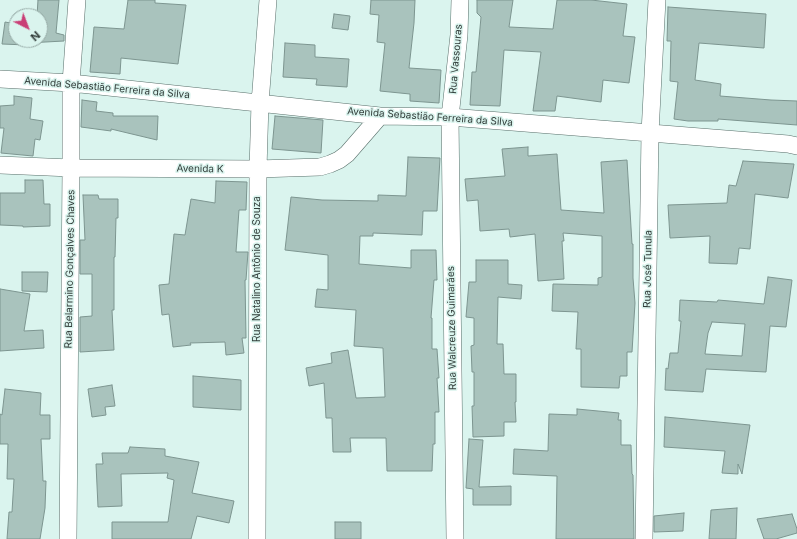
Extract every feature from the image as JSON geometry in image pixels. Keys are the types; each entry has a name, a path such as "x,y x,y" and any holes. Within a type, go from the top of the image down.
{"street":[{"name":"Rua Belarmino Gonçalves Chaves","path":"68,539 71,168 70,83 77,0"},
{"name":"Rua Natalino Antônio de Souza","path":"257,539 258,169 260,103 268,0"},
{"name":"Rua Vassouras","path":"450,118 459,35 460,0"},
{"name":"Rua José Tunula","path":"644,539 650,133 657,0"},
{"name":"Avenida Sebastião Ferreira da Silva","path":"0,79 70,83 380,116 450,118 794,144"},
{"name":"Avenida K","path":"0,165 71,168 306,168 330,164 339,160 347,154 380,116"},
{"name":"Rua Walcreuze Guimarães","path":"450,118 455,539"}],"building":[{"path":"38,0 59,0 56,33 64,35 64,41 48,42 48,8 38,8"},
{"path":"128,0 155,0 155,3 186,5 178,64 121,58 120,74 90,72 94,27 124,29"},
{"path":"371,0 415,0 409,68 441,70 439,103 410,101 410,94 380,91 385,43 377,42 379,15 370,14"},
{"path":"477,0 513,0 509,27 553,29 557,0 591,0 627,4 623,36 635,37 629,83 603,80 601,102 557,96 555,111 533,111 541,52 504,50 500,106 470,105 472,72 476,72 481,17 477,13"},
{"path":"668,7 766,14 764,48 699,43 695,80 721,84 720,96 797,101 797,125 718,119 718,121 688,121 674,119 678,82 670,81 671,41 667,41"},
{"path":"334,14 350,16 348,30 332,28"},
{"path":"5,22 8,23 8,44 2,44"},
{"path":"285,43 315,45 315,57 349,59 347,87 316,85 317,79 283,77"},
{"path":"14,96 32,98 30,119 43,121 40,140 35,139 33,156 1,153 4,128 0,128 0,106 14,105"},
{"path":"82,100 97,102 96,111 113,113 113,116 158,116 157,140 111,129 111,131 81,127"},
{"path":"275,116 323,120 321,153 272,149"},
{"path":"528,147 528,156 557,154 561,210 604,213 601,162 627,160 633,244 635,303 632,352 627,352 627,376 620,376 619,388 581,387 581,349 576,349 578,312 552,311 553,284 598,285 598,278 602,277 602,236 563,233 564,279 538,281 535,234 510,237 509,229 480,231 478,200 467,201 465,179 505,176 502,149"},
{"path":"408,157 440,158 437,211 423,211 422,235 373,233 373,236 360,236 359,264 411,268 411,250 436,250 437,280 434,280 431,318 432,349 437,349 439,412 435,412 435,444 433,444 432,471 387,471 386,438 350,438 351,452 333,452 332,418 326,418 324,383 309,386 306,368 332,363 331,353 348,350 356,398 385,397 383,348 354,346 356,310 315,307 317,289 328,290 328,255 285,250 291,197 322,200 378,201 378,195 406,196"},
{"path":"743,161 794,164 788,198 755,194 750,249 739,248 737,264 709,263 710,236 670,238 668,205 727,203 729,185 736,186"},
{"path":"25,180 43,180 44,204 50,204 50,226 23,227 0,225 0,193 25,193"},
{"path":"216,181 247,182 246,210 239,210 236,252 248,252 245,280 246,338 242,338 244,353 226,355 225,342 190,343 191,345 173,347 169,314 162,315 159,285 169,284 174,234 185,235 191,199 215,203"},
{"path":"83,195 98,195 99,199 118,199 118,218 116,218 114,257 114,310 112,310 114,350 80,352 80,317 92,316 92,274 80,274 80,240 85,240"},
{"path":"476,260 508,260 508,284 522,285 521,299 498,297 497,344 503,344 504,374 516,374 516,422 504,422 504,436 473,437 472,406 474,406 474,372 472,372 471,346 474,345 474,318 466,317 469,282 476,282"},
{"path":"22,272 48,272 47,292 22,291"},
{"path":"768,277 792,280 786,327 770,326 766,372 706,369 703,392 665,390 666,368 668,369 670,353 678,353 681,321 679,321 680,300 717,302 718,300 764,304","holes":["712,322 745,324 742,356 705,354 708,333"]},
{"path":"0,289 30,294 24,331 43,330 44,348 0,351"},
{"path":"193,376 241,380 241,410 193,407"},
{"path":"112,385 115,406 105,407 106,415 92,417 88,389"},
{"path":"5,389 41,393 40,415 50,415 50,439 41,439 43,481 46,481 45,508 40,539 7,539 9,512 12,512 14,479 7,479 8,444 0,444 0,414 2,415"},
{"path":"577,409 619,413 618,420 621,420 621,445 631,445 634,539 556,539 557,476 513,474 514,449 548,451 549,414 577,415"},
{"path":"665,417 750,425 742,474 738,464 738,474 722,473 725,451 664,447"},
{"path":"469,439 483,440 479,487 511,486 511,505 473,505 473,489 466,488"},
{"path":"130,447 165,449 165,456 199,462 192,493 234,501 229,523 197,516 191,539 112,539 112,522 168,522 174,480 167,478 168,473 121,474 122,506 98,507 96,464 103,464 102,453 128,453"},
{"path":"737,508 736,539 709,539 711,510"},
{"path":"684,513 683,531 654,532 654,516"},
{"path":"792,514 797,533 776,539 764,539 757,519"},
{"path":"335,522 361,522 361,539 335,539"}]}
